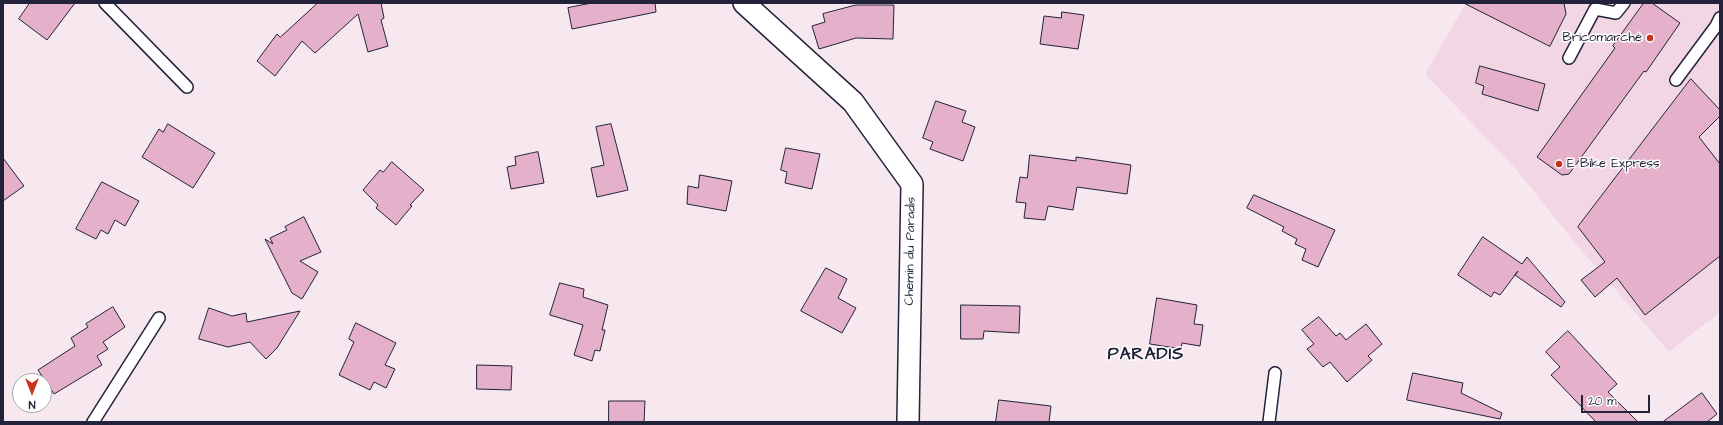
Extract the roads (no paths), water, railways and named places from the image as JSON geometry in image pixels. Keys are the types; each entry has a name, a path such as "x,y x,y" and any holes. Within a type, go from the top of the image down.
{"street":[{"name":"Chemin du Paradis","path":"744,3 853,102 912,184 908,422"}],"lane":[{"path":"105,3 187,87"},
{"path":"1569,58 1595,9 1616,13 1624,3"},
{"path":"1676,80 1716,26 1720,18"},
{"path":"93,422 160,318"},
{"path":"1269,422 1275,373"}],"place":[{"name":"Bricomarché","path":"1650,38"},
{"name":"E Bike Express","path":"1559,164"}],"district":[{"name":"PARADIS","path":"1146,355"}]}
